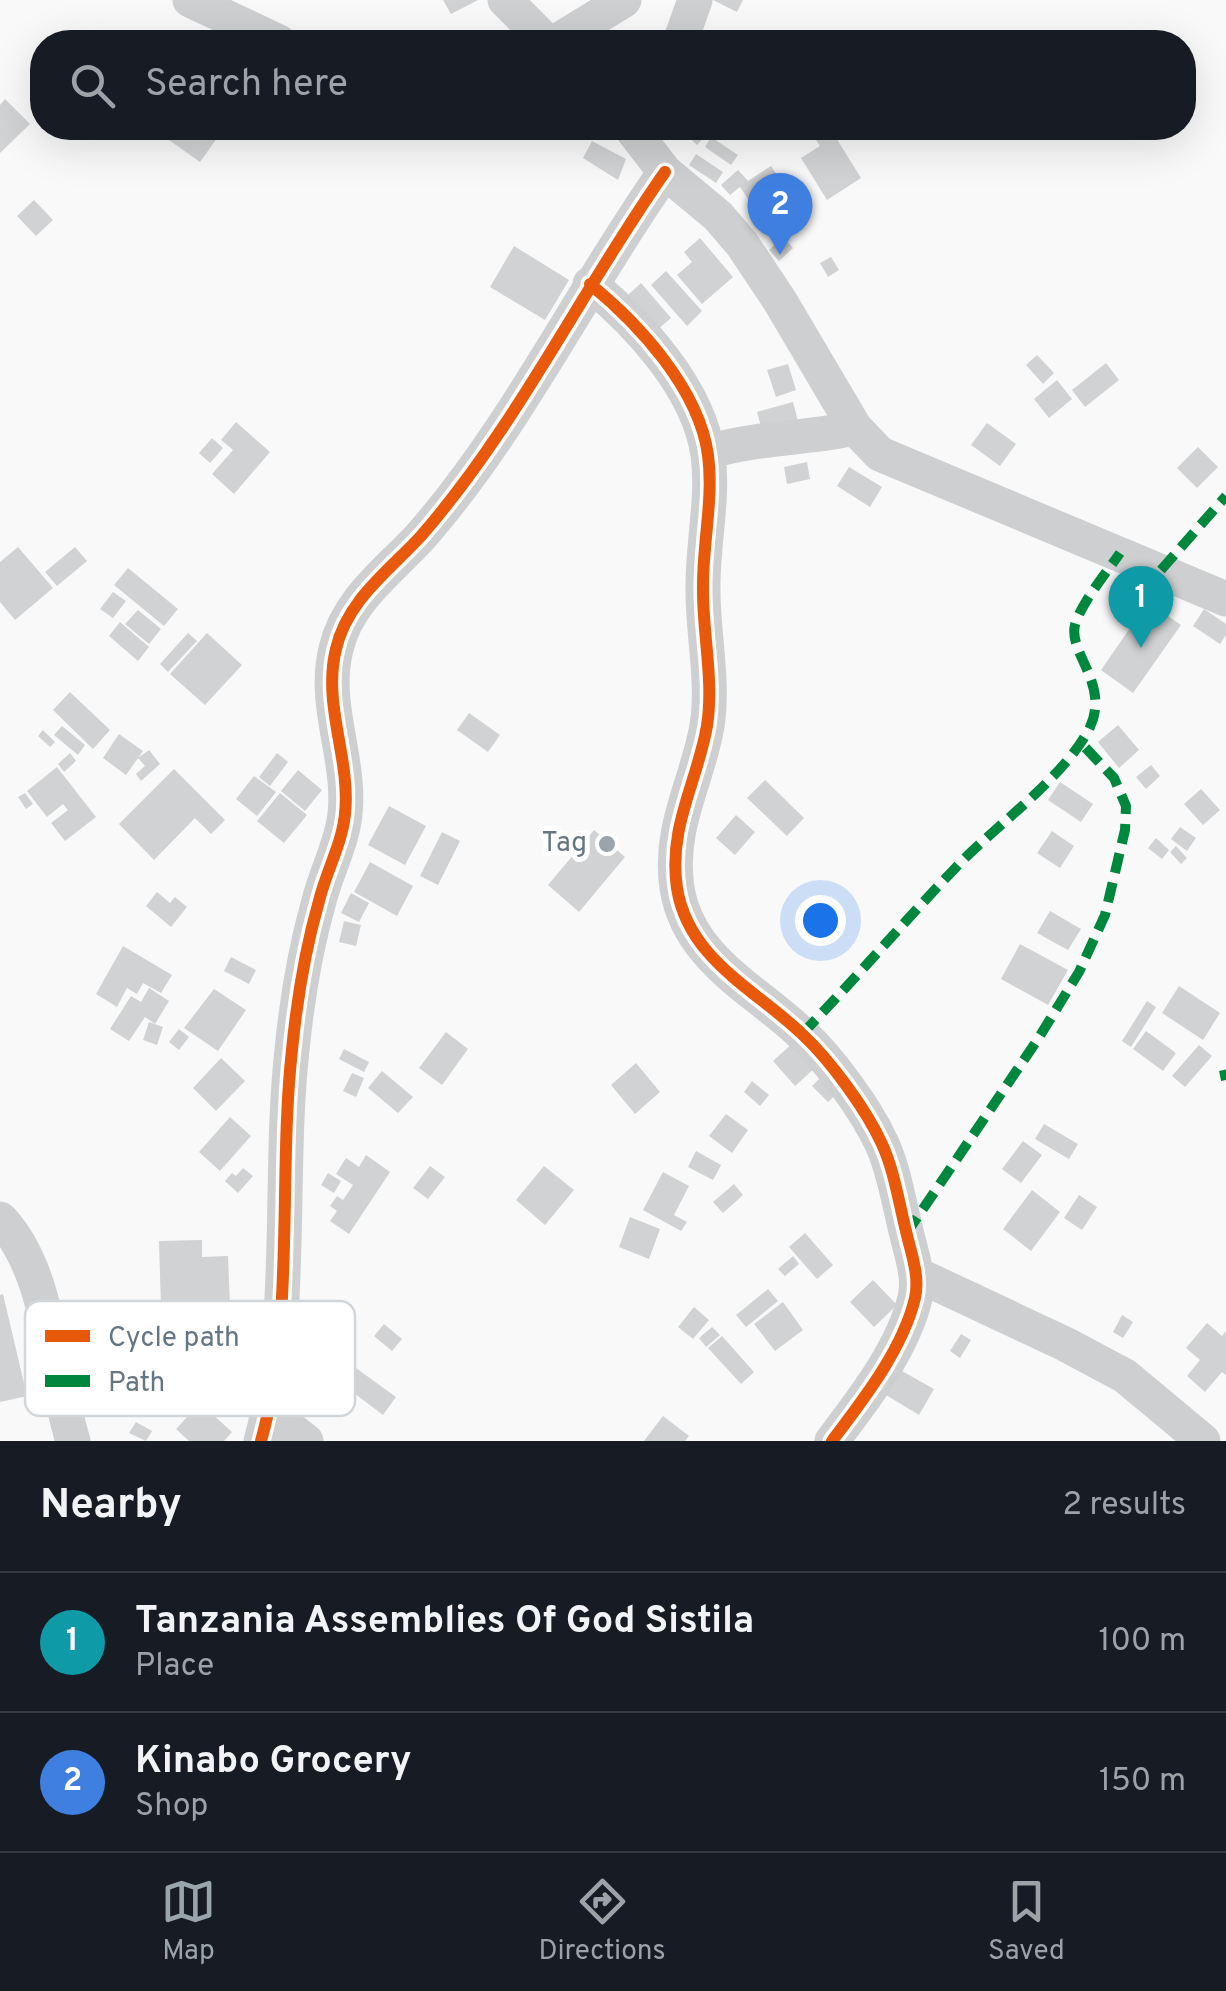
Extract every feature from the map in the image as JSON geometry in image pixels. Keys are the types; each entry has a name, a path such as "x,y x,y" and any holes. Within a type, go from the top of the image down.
{"street":[{"path":"190,0 254,30"},
{"path":"505,0 534,30"},
{"path":"575,30 624,0"},
{"path":"684,30 695,0"},
{"path":"279,1301 284,1154 297,1004 320,897 346,816 346,786 334,712 332,676 336,648 348,618 368,589 408,550 464,483 590,284 658,153 752,257 867,444 892,462 1226,599"},
{"path":"590,284 620,308 661,356 685,395 708,452 710,476 702,570 710,693 706,729 678,827 677,889 697,941 737,982 802,1034 845,1087 882,1143 916,1274 914,1301 903,1330 832,1441"},
{"path":"708,452 739,442 855,428"},
{"path":"0,1218 22,1248 38,1301"},
{"path":"916,1274 1125,1376 1204,1441"},
{"path":"66,1416 72,1441"},
{"path":"265,1426 306,1441"}],"building":[{"path":"443,0 478,0 451,14"},
{"path":"713,0 743,0 737,12"},
{"path":"5,99 30,124 0,153 0,105"},
{"path":"169,140 216,140 200,162"},
{"path":"709,140 716,140 738,155 731,165 705,147"},
{"path":"816,140 837,140 861,178 827,200 801,158 820,146"},
{"path":"592,141 626,159 618,180 583,158"},
{"path":"696,154 723,172 716,183 689,165"},
{"path":"771,166 807,220 776,241 740,187 730,195 721,185 738,170 748,181"},
{"path":"34,200 53,220 36,236 17,216"},
{"path":"783,237 793,248 779,261 769,250"},
{"path":"700,238 733,277 702,304 677,275 692,262 684,252"},
{"path":"514,246 569,280 545,320 490,287"},
{"path":"831,257 839,270 828,277 820,263"},
{"path":"666,271 702,311 687,326 651,285"},
{"path":"641,283 671,318 657,330 627,296"},
{"path":"1037,355 1054,373 1043,384 1026,365"},
{"path":"1106,363 1119,380 1085,407 1072,390"},
{"path":"788,364 796,390 776,397 767,370"},
{"path":"1057,380 1072,399 1049,418 1034,399"},
{"path":"793,402 798,421 762,430 757,412"},
{"path":"236,422 270,452 234,494 212,474 233,450 221,440"},
{"path":"987,423 1016,444 1000,466 971,445"},
{"path":"212,438 223,448 210,463 199,453"},
{"path":"1198,447 1218,467 1197,488 1177,468"},
{"path":"807,462 810,479 787,484 784,467"},
{"path":"849,467 882,487 870,507 837,486"},
{"path":"18,547 53,588 15,620 0,602 0,562"},
{"path":"75,547 87,561 57,586 45,572"},
{"path":"128,568 178,609 164,626 114,585"},
{"path":"113,592 126,601 113,618 100,609"},
{"path":"1148,602 1181,625 1133,693 1101,670"},
{"path":"1204,609 1226,624 1226,635 1220,644 1193,626"},
{"path":"138,610 161,629 149,644 125,624"},
{"path":"120,622 149,647 138,661 109,636"},
{"path":"188,633 197,641 168,672 160,664"},
{"path":"207,633 242,665 205,705 170,674"},
{"path":"70,692 110,730 93,749 53,710"},
{"path":"469,713 500,735 488,752 457,730"},
{"path":"1118,725 1139,750 1119,768 1098,742"},
{"path":"62,726 85,745 78,755 54,735"},
{"path":"43,730 55,742 50,747 38,736"},
{"path":"119,734 143,751 126,775 103,758"},
{"path":"149,750 160,764 141,781 136,774 145,766 138,758"},
{"path":"70,753 76,761 64,772 58,764"},
{"path":"277,753 288,762 270,786 259,777"},
{"path":"1151,765 1160,776 1146,789 1136,777"},
{"path":"57,767 96,817 65,841 51,823 68,810 63,804 47,817 27,791"},
{"path":"174,769 225,820 211,834 195,818 154,860 119,824"},
{"path":"298,770 322,790 305,811 281,791"},
{"path":"254,776 276,792 257,816 236,799"},
{"path":"765,780 804,818 787,836 747,798"},
{"path":"1060,782 1093,804 1081,822 1048,800"},
{"path":"1201,789 1220,810 1203,825 1184,804"},
{"path":"25,793 33,804 26,809 18,797"},
{"path":"280,793 307,815 284,843 257,821"},
{"path":"389,806 426,826 405,865 368,845"},
{"path":"736,815 755,832 735,855 716,838"},
{"path":"1180,827 1196,838 1187,851 1171,839"},
{"path":"594,830 625,857 579,912 548,885"},
{"path":"1052,831 1074,846 1060,868 1037,853"},
{"path":"442,832 460,841 438,885 420,876"},
{"path":"1156,838 1169,850 1162,859 1148,848"},
{"path":"1176,846 1187,858 1181,864 1170,852"},
{"path":"370,862 413,886 397,916 354,892"},
{"path":"157,892 170,903 175,897 187,907 171,927 146,906"},
{"path":"351,893 369,903 359,922 341,913"},
{"path":"1050,911 1081,929 1068,950 1037,933"},
{"path":"344,921 361,925 356,946 339,942"},
{"path":"1020,944 1068,970 1048,1005 1001,979"},
{"path":"123,946 172,975 161,993 143,983 137,994 127,988 117,1007 96,994"},
{"path":"231,957 256,970 249,984 224,971"},
{"path":"1179,986 1220,1013 1203,1040 1162,1013"},
{"path":"149,988 169,1001 155,1024 145,1017 129,1041 110,1029 131,996 141,1002"},
{"path":"214,989 246,1010 218,1051 184,1028"},
{"path":"1147,1001 1156,1007 1131,1047 1122,1041"},
{"path":"149,1022 163,1027 157,1045 143,1040"},
{"path":"179,1029 189,1037 179,1050 169,1042"},
{"path":"1146,1031 1176,1053 1163,1071 1133,1049"},
{"path":"446,1032 468,1049 442,1085 419,1068"},
{"path":"794,1042 816,1067 795,1086 773,1061"},
{"path":"1199,1045 1212,1056 1185,1087 1172,1076"},
{"path":"344,1049 369,1062 364,1072 339,1059"},
{"path":"221,1058 245,1081 216,1111 193,1088"},
{"path":"636,1063 660,1092 635,1114 611,1085"},
{"path":"382,1071 413,1097 398,1113 368,1088"},
{"path":"352,1073 364,1078 356,1097 343,1091"},
{"path":"822,1076 838,1093 828,1102 812,1086"},
{"path":"752,1081 769,1095 760,1106 744,1092"},
{"path":"726,1114 748,1130 732,1153 709,1136"},
{"path":"230,1117 251,1136 220,1171 199,1152"},
{"path":"1044,1124 1078,1144 1069,1159 1035,1139"},
{"path":"1023,1141 1042,1155 1021,1183 1002,1169"},
{"path":"696,1151 721,1165 713,1180 688,1167"},
{"path":"366,1155 390,1172 349,1234 330,1221 337,1211 330,1206 337,1196 343,1200 353,1185 336,1174 346,1158 359,1167"},
{"path":"430,1166 445,1177 428,1199 413,1188"},
{"path":"544,1166 574,1190 545,1225 516,1200"},
{"path":"243,1168 253,1176 238,1193 225,1181"},
{"path":"663,1172 689,1186 674,1215 687,1222 681,1231 643,1210"},
{"path":"328,1173 341,1181 334,1193 321,1185"},
{"path":"734,1184 743,1195 723,1213 713,1202"},
{"path":"1032,1190 1060,1212 1031,1251 1003,1229"},
{"path":"1079,1195 1097,1207 1082,1230 1064,1218"},
{"path":"630,1217 660,1229 649,1259 619,1247"},
{"path":"805,1233 833,1265 817,1279 789,1247"},
{"path":"202,1240 202,1257 228,1256 230,1301 161,1301 159,1241"},
{"path":"793,1256 799,1264 785,1276 778,1269"},
{"path":"873,1280 897,1305 874,1327 850,1302"},
{"path":"768,1289 778,1301 746,1327 736,1315"},
{"path":"3,1294 25,1396 0,1402"},
{"path":"783,1302 803,1330 775,1351 754,1324"},
{"path":"694,1307 709,1320 693,1339 678,1327"},
{"path":"1122,1315 1133,1322 1123,1338 1113,1332"},
{"path":"1207,1323 1222,1336 1226,1331 1226,1375 1222,1372 1205,1392 1187,1376 1200,1360 1186,1348"},
{"path":"384,1324 402,1339 392,1351 374,1336"},
{"path":"712,1327 720,1335 706,1347 699,1338"},
{"path":"961,1334 971,1340 960,1358 950,1351"},
{"path":"722,1336 754,1372 741,1384 708,1348"},
{"path":"355,1367 396,1397 383,1415 355,1394"},
{"path":"900,1370 934,1389 919,1415 886,1395"},
{"path":"188,1416 214,1416 232,1432 224,1441 189,1441 176,1429"},
{"path":"663,1416 689,1436 685,1441 644,1441"},
{"path":"136,1422 152,1431 146,1441 129,1433"}],"marked path":[{"path":"1161,570 1226,496"},
{"path":"802,1034 963,860 1050,780 1079,745 1090,727 1095,697 1077,647 1075,625 1088,598 1120,553"},
{"path":"906,1234 1038,1039 1079,972 1105,915 1125,830 1126,806 1114,778 1081,743"},
{"path":"1224,1070 1226,1080"}],"cycle path":[{"path":"282,1301 288,1098 296,1012 314,919 345,814 344,773 332,691 341,632 359,601 421,536 488,449 665,172"},
{"path":"590,284 628,318 680,382 693,406 708,455 710,488 703,591 709,709 676,845 677,888 684,913 709,954 802,1034 857,1101 886,1154 914,1264 915,1298 901,1336 881,1373 832,1441"},
{"path":"261,1441 267,1416"}],"place":[{"name":"Kinabo Grocery","path":"780,255"},
{"name":"Tanzania Assemblies Of God Sistila","path":"1141,648"},
{"name":"Tag","path":"607,844"}]}
